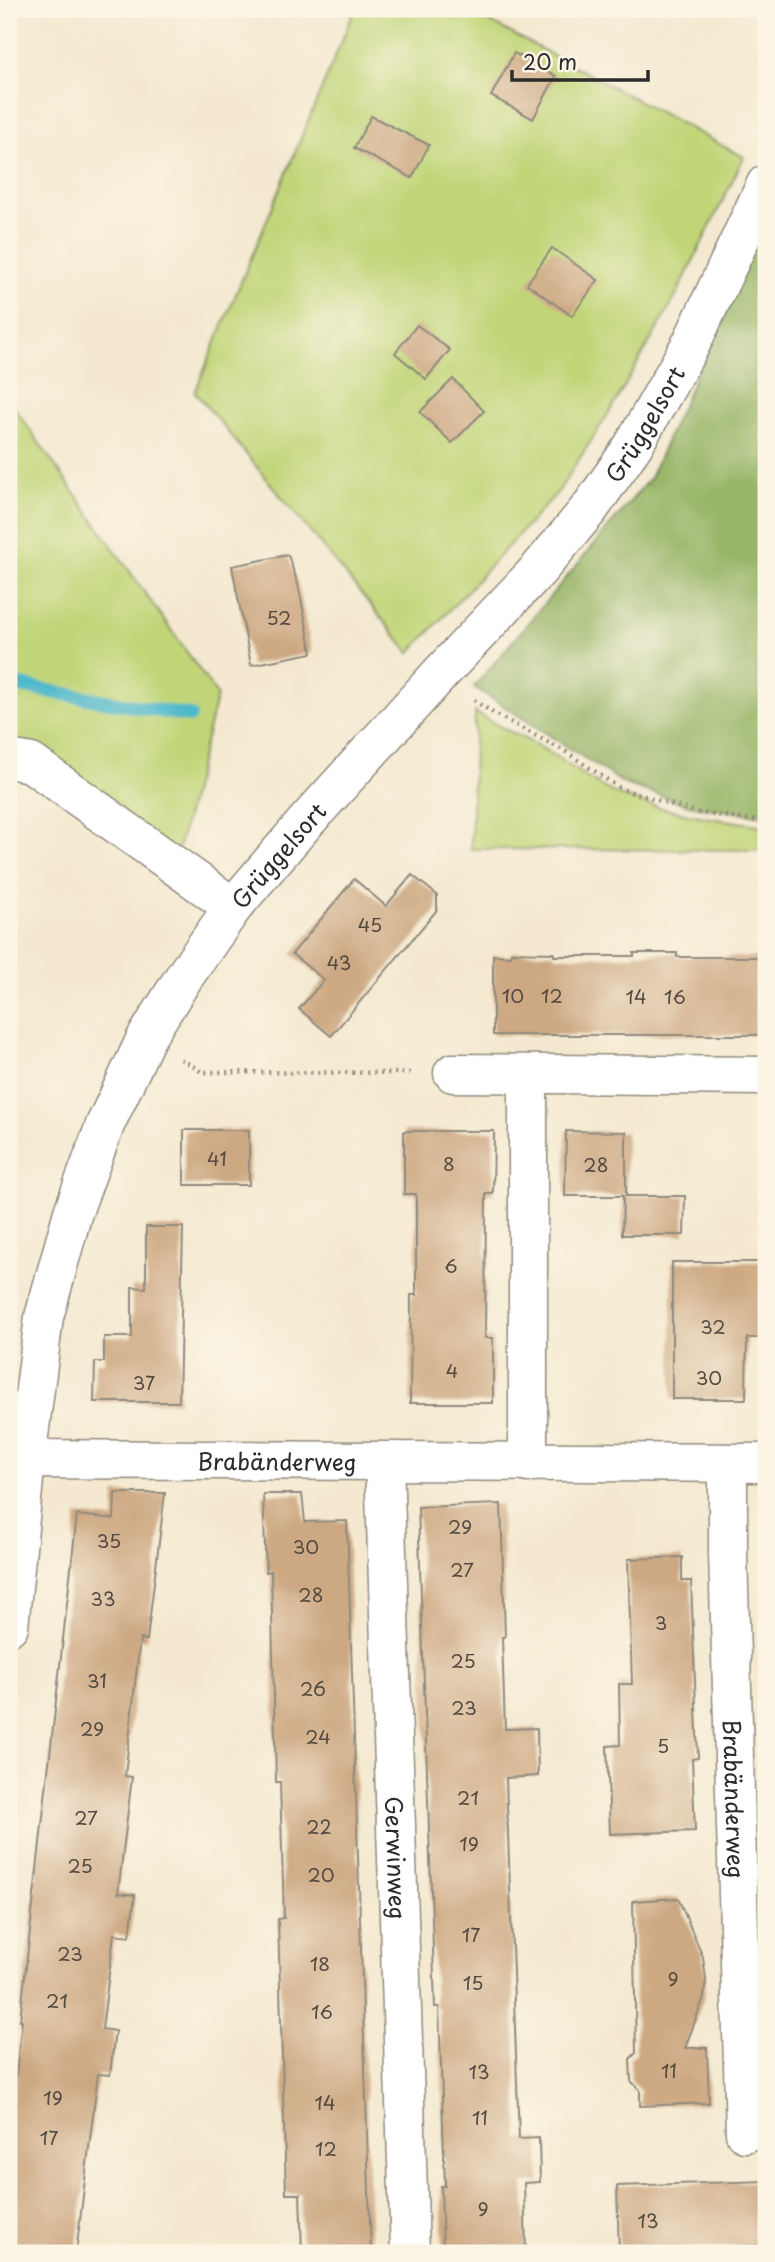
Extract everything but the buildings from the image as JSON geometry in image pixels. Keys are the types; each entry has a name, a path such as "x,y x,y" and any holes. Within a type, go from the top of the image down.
{"street":[{"name":"Grüggelsort","path":"9,1626 17,1460 44,1317 73,1212 105,1125 146,1038 233,906 304,824 539,569 590,508 633,446 691,344 766,184"},
{"path":"9,759 31,763 233,906"},
{"path":"453,1073 766,1076"},
{"path":"528,1075 528,1463"},
{"name":"Brabänderweg","path":"17,1460 766,1463"},
{"name":"Gerwinweg","path":"384,1462 410,2253"},
{"name":"Brabänderweg","path":"728,1463 744,2133"}],"path":[{"path":"439,676 493,713 566,752 621,789 696,812 766,822"},
{"path":"146,1038 202,1072 453,1073"}],"green space":[{"path":"355,9 466,9 744,157 676,296 612,408 558,492 410,653 195,392"},
{"path":"766,217 766,816 692,806 625,784 474,687 650,478"},
{"path":"9,400 217,695 177,854 9,748"},
{"path":"475,712 619,795 673,811 766,826 766,850 471,849"}],"waterway":[{"path":"9,684 190,716"}]}
